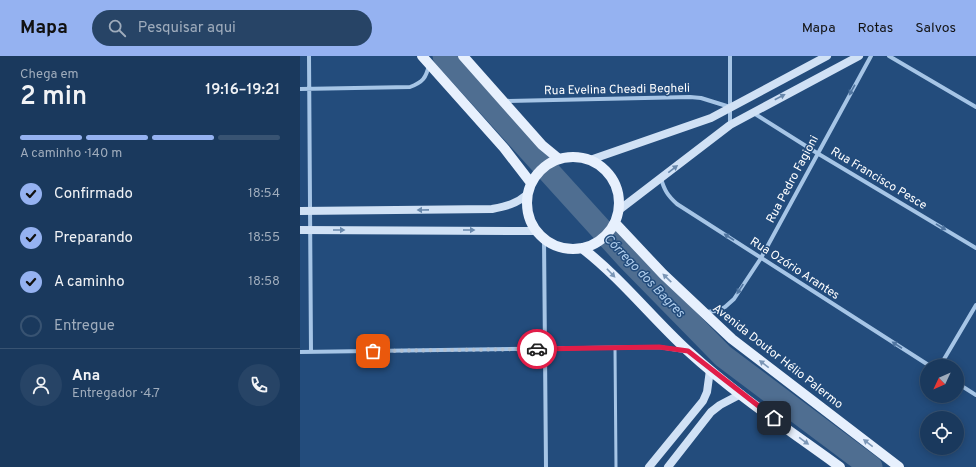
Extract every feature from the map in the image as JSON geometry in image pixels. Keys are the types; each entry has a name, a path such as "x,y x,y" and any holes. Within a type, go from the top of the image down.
{"main road":[{"path":"422,56 504,148 534,179"},
{"path":"463,56 542,145 559,159"},
{"path":"569,156 590,160 601,166 610,174 616,185 619,197 619,210 614,226 598,242 582,248 566,248 551,243 540,234 530,219 527,206 528,194 534,179 549,163 559,159 569,156"},
{"name":"Avenida Doutor Hélio Palermo","path":"614,226 702,312 732,339 899,467"},
{"path":"582,248 602,264 688,351 710,370 840,467"}],"street":[{"path":"310,56 311,352"},
{"path":"730,56 730,125"},
{"path":"590,160 694,124 730,108 827,56"},
{"path":"619,210 730,125 860,56"},
{"name":"Rua Pedro Fagioni","path":"702,312 716,311 725,307 734,299 761,258 871,56"},
{"path":"889,56 976,107"},
{"path":"300,89 410,87 420,83 426,77 429,64"},
{"name":"Rua Evelina Cheadi Begheli","path":"503,101 690,97 701,98 730,108"},
{"name":"Rua Francisco Pesce","path":"752,112 817,153 976,248"},
{"name":"Rua Ozório Arantes","path":"661,178 664,190 677,204 920,360"},
{"path":"300,211 492,209 508,206 518,202 528,194"},
{"path":"300,230 540,234 545,348 546,467"},
{"path":"944,359 976,305"},
{"path":"300,352 659,347 688,351"},
{"path":"649,467 703,401 707,392 710,370"},
{"path":"964,387 976,395"},
{"path":"669,466 711,412 720,405 741,394"}],"lane":[{"path":"616,348 616,467"}],"waterway":[{"name":"Córrego dos Bagres","path":"444,56 629,260 723,356 871,467"}],"way so far":[{"path":"373,351 537,349"}],"route":[{"path":"537,349 659,347 688,351 710,370 774,418"}]}
